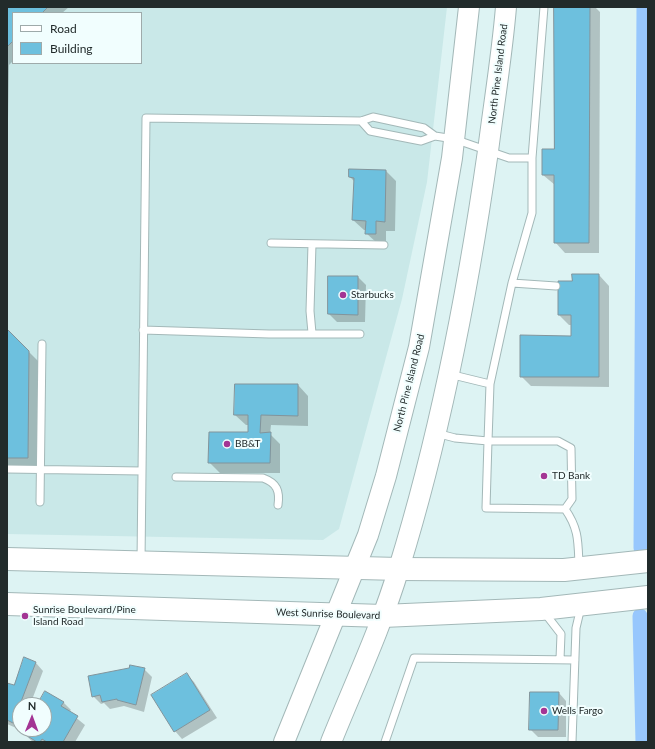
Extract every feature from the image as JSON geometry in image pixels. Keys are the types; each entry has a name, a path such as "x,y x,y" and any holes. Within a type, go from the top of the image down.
{"highway":[{"path":"7,559 399,569 564,570 648,561"},
{"name":"West Sunrise Boulevard","path":"7,604 383,616 542,609 648,597"}],"main road":[{"name":"North Pine Island Road","path":"284,742 368,535 386,476 419,347 444,213 469,7"},
{"name":"North Pine Island Road","path":"333,741 383,616 399,569 448,374 459,325 480,209 496,98 506,7"}],"lane":[{"path":"544,7 532,158 532,213 512,283 490,384 486,508 564,509"},
{"path":"141,563 146,118 361,121 373,117 424,128 435,136 454,139 509,158 532,158"},
{"path":"361,121 370,131 421,141 435,136"},
{"path":"271,243 384,245"},
{"path":"312,244 310,311 312,333"},
{"path":"512,283 556,286"},
{"path":"143,330 360,334"},
{"path":"40,502 42,344"},
{"path":"448,374 490,384"},
{"path":"434,433 455,438 488,441 558,441 571,448 572,499 564,509"},
{"path":"7,469 142,471"},
{"path":"176,478 263,478 272,481 276,485 279,496 278,505"},
{"path":"564,509 574,522 586,568"},
{"path":"572,742 576,628 591,604"},
{"path":"542,609 561,634 560,658"},
{"path":"385,742 414,658 560,658 575,660"}],"shaded area":[{"path":"7,7 447,7 427,182 402,299 339,529 323,540 7,534"}],"building":[{"path":"7,7 48,7 43,12 12,12 12,42 7,47"},
{"path":"554,7 590,7 589,243 554,243 554,175 542,175 542,149 554,149"},
{"path":"349,169 386,170 385,222 376,221 376,234 365,234 366,221 352,220 354,178 349,177"},
{"path":"572,274 599,274 599,377 520,377 520,335 571,336 571,315 558,315 558,281 572,281"},
{"name":"Starbucks","path":"328,276 358,276 358,315 328,314"},
{"path":"7,329 29,351 28,458 7,458"},
{"path":"235,384 298,384 298,416 261,415 260,433 271,432 270,463 208,463 209,432 248,432 248,415 234,415"},
{"path":"24,657 36,662 23,697 12,697 12,722 7,720 7,683 14,685"},
{"path":"130,665 145,668 136,705 117,699 102,702 100,695 92,697 88,676 129,668"},
{"path":"187,673 210,710 174,732 151,695"},
{"path":"45,691 64,702 61,706 78,716 63,742 47,742 42,739 40,742 37,742 29,737 52,737 52,697 42,697"},
{"name":"Wells Fargo","path":"530,692 559,692 558,730 529,730"}],"waterway":[{"path":"641,548 644,7"},
{"path":"640,616 643,742"}],"place":[{"name":"Starbucks","path":"343,295"},
{"name":"BB&T","path":"227,444"},
{"name":"TD Bank","path":"544,476"},
{"name":"Sunrise Boulevard/Pine Island Road","path":"25,616"},
{"name":"Wells Fargo","path":"544,711"}]}
